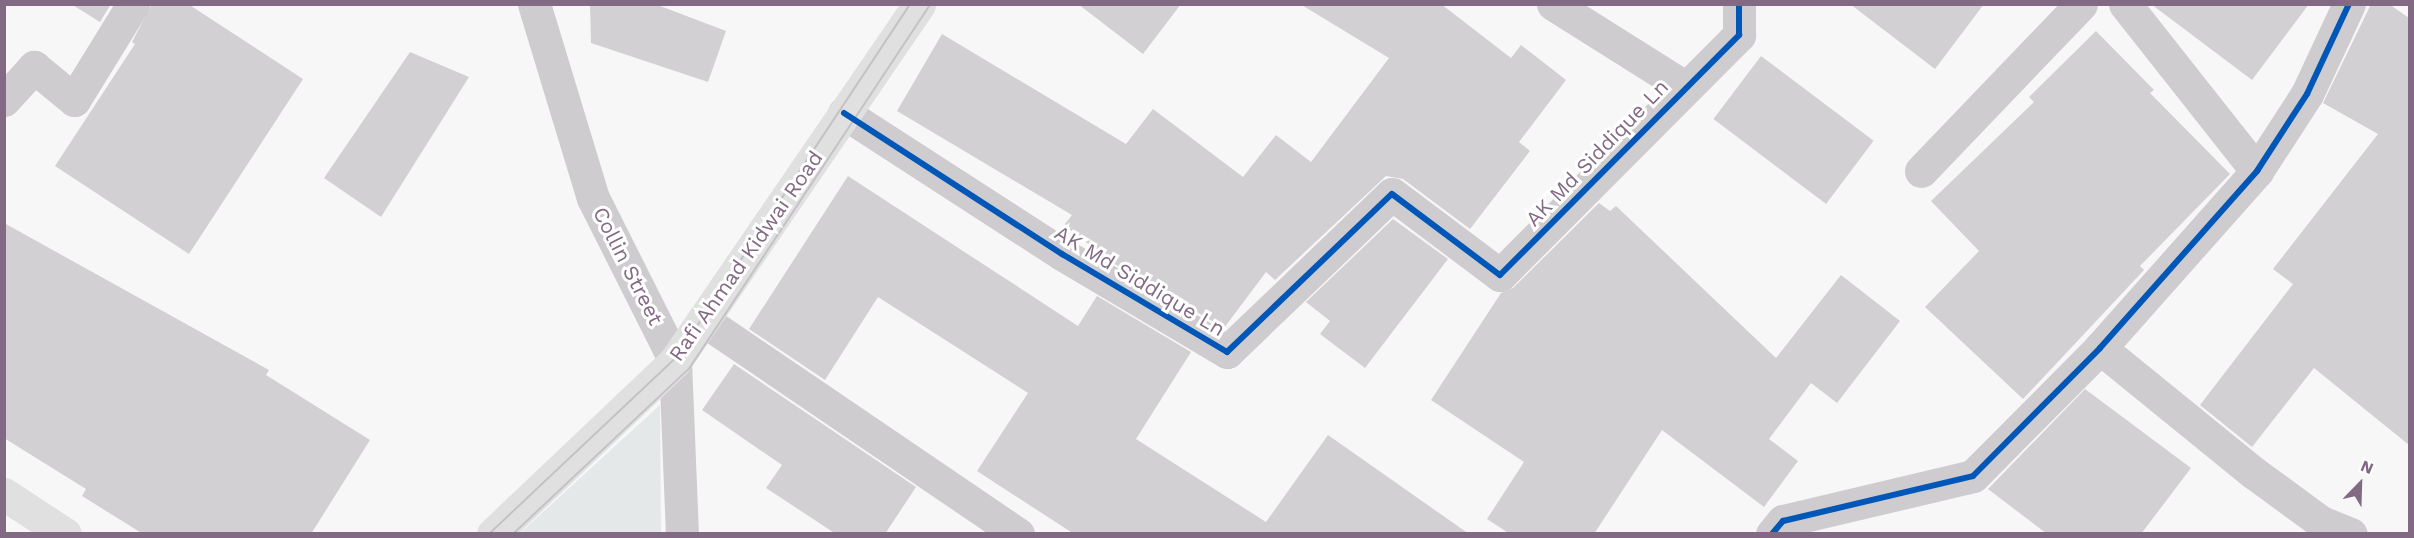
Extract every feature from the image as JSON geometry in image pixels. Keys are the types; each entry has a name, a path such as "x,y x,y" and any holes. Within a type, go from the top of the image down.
{"main road":[{"name":"Rafi Ahmad Kidwai Road","path":"493,534 675,361 919,4"},
{"path":"4,494 65,534"}],"street":[{"path":"4,100 34,67 74,100 134,4"},
{"name":"Collin Street","path":"534,4 593,198 675,361 682,534"},
{"path":"1553,4 1685,87"},
{"name":"AK Md Siddique Ln","path":"844,113 1062,254 1227,352 1392,194 1500,275 1739,35 1739,4"},
{"path":"1921,171 2081,4"},
{"path":"2125,4 2257,171"},
{"path":"1772,534 1783,521 1973,476 2100,348 2257,171 2307,94 2349,4"},
{"path":"703,320 1018,534"},
{"path":"2100,348 2254,473 2317,528 2351,534"}],"shaded area":[{"path":"660,405 661,533 520,533"}],"building":[{"path":"71,4 111,4 100,22"},
{"path":"152,4 188,4 303,79 189,254 55,166 135,44 132,42"},
{"path":"590,4 655,4 726,31 708,82 591,43"},
{"path":"1078,4 1181,4 1143,54"},
{"path":"1300,4 1441,4 1511,58 1521,45 1566,80 1519,142 1530,151 1470,229 1403,179 1386,176 1275,280 1266,272 1224,328 1113,263 1064,225 1072,215 897,111 942,34 1126,144 1153,109 1243,177 1276,135 1311,162 1389,58"},
{"path":"1850,4 1984,4 1935,69"},
{"path":"2151,4 2309,4 2252,80"},
{"path":"2371,4 2389,4 2409,18 2409,445 2314,368 2252,447 2200,405 2293,284 2273,269 2378,134 2323,103"},
{"path":"2096,31 2154,90 2150,93 2230,174 2140,266 2144,270 2023,399 1925,307 1979,251 1931,201 2034,102 2029,97"},
{"path":"410,52 469,77 381,217 324,178"},
{"path":"1761,56 1874,141 1826,204 1713,119"},
{"path":"848,176 1078,326 1097,296 1191,352 1136,439 1266,522 1328,435 1469,534 1074,534 977,471 1028,393 878,297 825,380 749,329"},
{"path":"1599,203 1610,211 1616,206 1776,358 1841,275 1900,321 1837,403 1811,383 1769,439 1798,461 1764,507 1662,430 1594,534 1510,534 1487,519 1524,462 1431,400 1501,293 1513,288"},
{"path":"1393,219 1448,259 1365,368 1320,334 1330,321 1306,302"},
{"path":"4,223 269,370 266,375 370,440 311,534 143,534 82,496 86,489 4,438"},
{"path":"734,364 916,487 885,534 836,534 766,488 782,465 702,410"},
{"path":"2085,389 2191,468 2141,534 2047,534 1988,489"}],"tram line":[{"path":"489,534 676,358 910,4"},
{"path":"513,534 689,369 931,4"}],"cycle path":[{"path":"844,113 1062,254 1227,352 1392,194 1500,275 1739,35 1739,4"},
{"path":"1772,534 1783,521 1973,476 2100,348 2257,171 2307,94 2349,4"}]}
